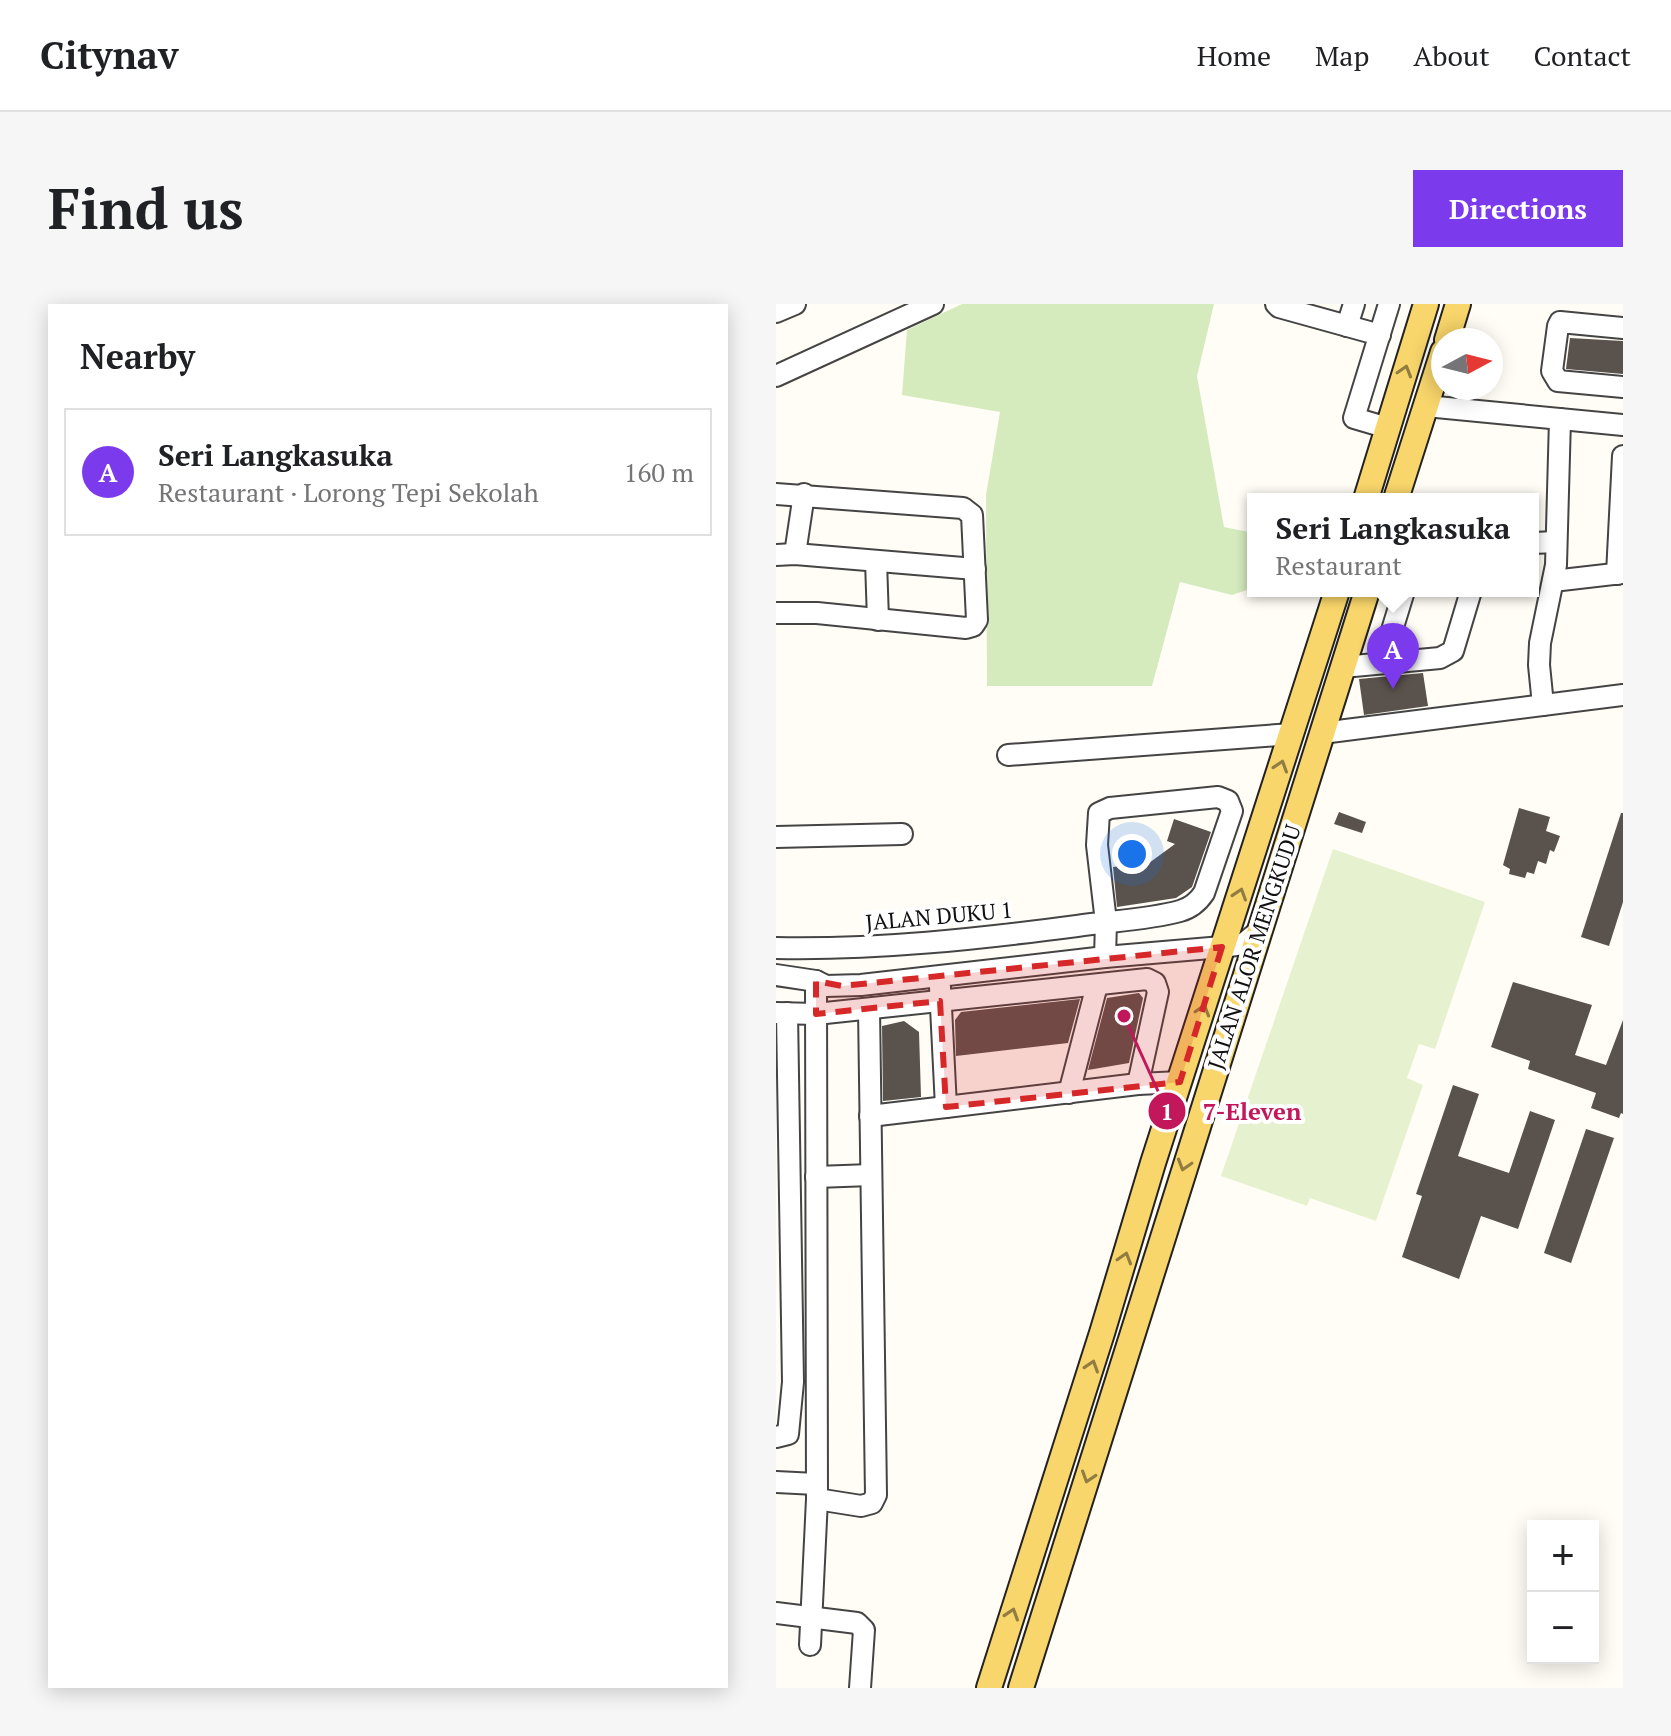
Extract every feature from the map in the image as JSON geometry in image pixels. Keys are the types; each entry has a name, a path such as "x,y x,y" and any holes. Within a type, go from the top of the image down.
{"main road":[{"path":"1368,493 1426,304"},
{"path":"1451,328 1458,304"},
{"path":"1398,493 1431,390"},
{"path":"1386,433 1403,425 1411,429 1415,440"},
{"name":"JALAN ALOR MENGKUDU","path":"989,1688 1153,1163 1335,597"},
{"name":"JALAN ALOR MENGKUDU","path":"1021,1688 1365,597"}],"street":[{"path":"776,312 795,304"},
{"path":"776,376 898,312 933,304"},
{"path":"1276,304 1380,335"},
{"path":"1344,326 1354,304"},
{"path":"1386,433 1354,418 1389,304"},
{"path":"1305,305 1330,313 1344,326"},
{"path":"1623,328 1565,320 1560,322 1552,371 1558,381 1623,387"},
{"path":"1426,406 1623,425"},
{"path":"1543,705 1540,643 1553,581 1560,419"},
{"path":"1553,581 1620,573 1623,456"},
{"path":"776,494 963,508 972,515 977,620 973,626 966,628 817,613 776,613"},
{"path":"804,494 786,555 975,569"},
{"path":"1539,543 1556,542"},
{"path":"876,561 878,620"},
{"path":"1382,663 1402,597"},
{"path":"1343,667 1448,655 1453,651 1469,597"},
{"path":"1322,733 1623,695"},
{"path":"1008,755 1292,734"},
{"name":"JALAN DUKU 1","path":"776,948 891,946 985,938 1106,922 1181,911 1199,901 1232,811 1228,801 1218,797 1110,808 1099,813 1096,818 1097,845 1106,922"},
{"path":"776,837 902,834"},
{"path":"1105,957 1106,922"},
{"path":"776,975 816,981 826,986 842,986 1222,947 1243,944 1259,931"},
{"path":"939,976 946,1107"},
{"path":"776,1437 788,1434 791,1423 784,1382 782,1013 816,1014 1147,979 1155,983 1158,992 1138,1084"},
{"path":"810,1645 817,1492 816,981"},
{"path":"1069,1093 1097,985"},
{"path":"776,1482 861,1506 872,1503 876,1495 869,1009"},
{"path":"870,1116 1138,1084 1180,1082"},
{"path":"816,1177 871,1175"},
{"path":"776,1613 857,1623 864,1630 860,1688"}],"highlighted area":[{"path":"1222,947 1180,1082 946,1107 940,1001 816,1014 816,981 842,986"}],"green space":[{"path":"962,304 1214,304 1197,376 1224,527 1247,532 1247,590 1232,595 1180,582 1152,686 987,686 986,495 1000,412 902,395 907,330"},
{"path":"1333,849 1485,902 1435,1049 1419,1044 1407,1078 1423,1085 1376,1221 1310,1198 1307,1206 1221,1176"}],"building":[{"path":"1570,338 1623,341 1623,374 1566,369"},
{"path":"1423,673 1428,706 1364,715 1359,679"},
{"path":"1519,808 1550,817 1546,831 1560,836 1554,852 1550,850 1546,864 1538,861 1534,874 1527,872 1525,878 1509,874 1510,869 1503,865"},
{"path":"1339,812 1366,822 1362,833 1334,824"},
{"path":"1621,813 1623,902 1609,946 1581,937"},
{"path":"1174,819 1211,832 1192,887 1176,898 1117,907 1113,867 1149,863 1175,844 1167,841"},
{"path":"1513,982 1592,1005 1575,1055 1606,1065 1623,1020 1623,1114 1619,1118 1591,1108 1596,1093 1528,1069 1530,1061 1491,1047"},
{"path":"1139,993 1143,998 1129,1063 1088,1070 1107,998"},
{"path":"1080,999 1068,1043 956,1056 955,1020 961,1012"},
{"path":"904,1021 919,1032 921,1097 883,1101 882,1026"},
{"path":"1453,1085 1479,1094 1458,1156 1509,1173 1530,1111 1555,1120 1518,1229 1481,1216 1459,1279 1402,1257 1422,1196 1416,1194"},
{"path":"1586,1129 1614,1138 1571,1263 1544,1253"}],"place":[{"name":"Seri Langkasuka","path":"1393,689"},
{"name":"7-Eleven","path":"1124,1016"}]}
